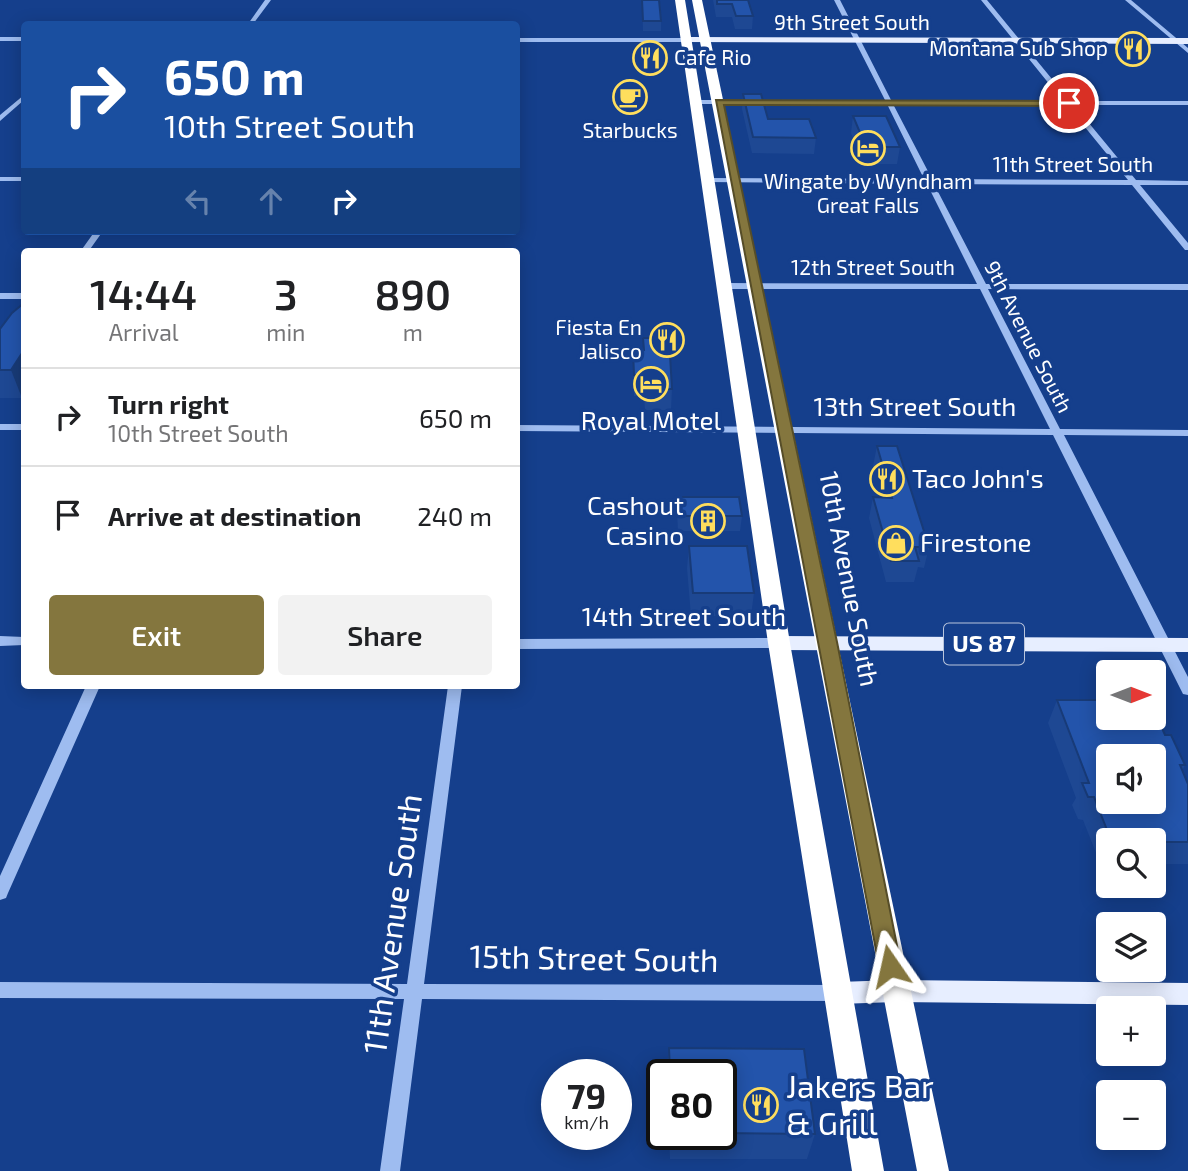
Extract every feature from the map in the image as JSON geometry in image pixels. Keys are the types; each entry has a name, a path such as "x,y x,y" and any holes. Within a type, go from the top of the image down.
{"highway":[{"name":"10th Avenue South","path":"680,0 719,102 736,180 754,285 829,642 895,990 933,1171"},
{"name":"10th Avenue South","path":"697,0 695,102 706,180 726,286 779,643 868,1171"}],"main road":[{"name":"9th Street South","path":"696,40 1188,41"},
{"name":"14th Street South","path":"779,643 1188,645"},
{"name":"15th Street South","path":"839,993 895,990 1188,995"}],"street":[{"path":"252,21 268,0"},
{"name":"9th Avenue South","path":"837,0 1188,690"},
{"path":"984,0 1188,248"},
{"path":"1128,0 1188,51"},
{"path":"0,39 21,39"},
{"name":"9th Street South","path":"520,40 696,40"},
{"path":"0,119 21,100"},
{"path":"695,102 1188,103"},
{"path":"0,179 21,179"},
{"name":"11th Street South","path":"706,180 1188,183"},
{"name":"12th Street South","path":"726,286 1188,287"},
{"path":"0,296 21,296"},
{"path":"0,426 21,426"},
{"name":"13th Street South","path":"520,428 1188,433"},
{"path":"0,641 21,641"},
{"name":"14th Street South","path":"520,644 779,643"},
{"path":"0,893 92,689"},
{"name":"11th Avenue South","path":"390,1171 456,689"},
{"name":"15th Street South","path":"0,990 839,993"}],"building":[{"path":"642,0 659,0 661,21 643,21"},
{"path":"717,0 748,0 753,16 736,16 732,4 717,4"},
{"path":"743,94 761,94 768,119 809,119 816,138 753,137"},
{"path":"853,116 886,116 900,147 866,147"},
{"path":"21,306 21,355 11,370 0,370 0,329"},
{"path":"643,338 669,338 672,389 646,389 645,375 634,375 633,350 644,350"},
{"path":"877,446 897,446 929,547 915,547 919,561 891,561 873,497 892,498"},
{"path":"677,497 739,497 742,516 679,516"},
{"path":"689,546 747,546 754,593 693,593"},
{"path":"1057,700 1096,700 1096,730 1163,730 1165,735 1171,735 1185,765 1180,765 1188,784 1188,842 1166,842 1166,828 1106,828 1101,814 1166,814 1166,744 1096,744 1096,802 1094,797 1088,797 1082,783 1089,783"},
{"path":"669,1048 804,1049 815,1134 737,1133 737,1059 669,1059"}],"place":[{"name":"Montana Sub Shop","path":"1133,49"},
{"name":"Cafe Rio","path":"650,58"},
{"name":"Starbucks","path":"630,97"},
{"name":"Wingate by Wyndham Great Falls","path":"868,148"},
{"name":"Fiesta En Jalisco","path":"667,340"},
{"name":"Royal Motel","path":"651,384"},
{"name":"Taco John's","path":"887,479"},
{"name":"Cashout Casino","path":"708,521"},
{"name":"Firestone","path":"896,543"},
{"name":"Jakers Bar & Grill","path":"761,1105"}],"route":[{"path":"890,966 829,642 754,285 719,102 1069,103"}]}
